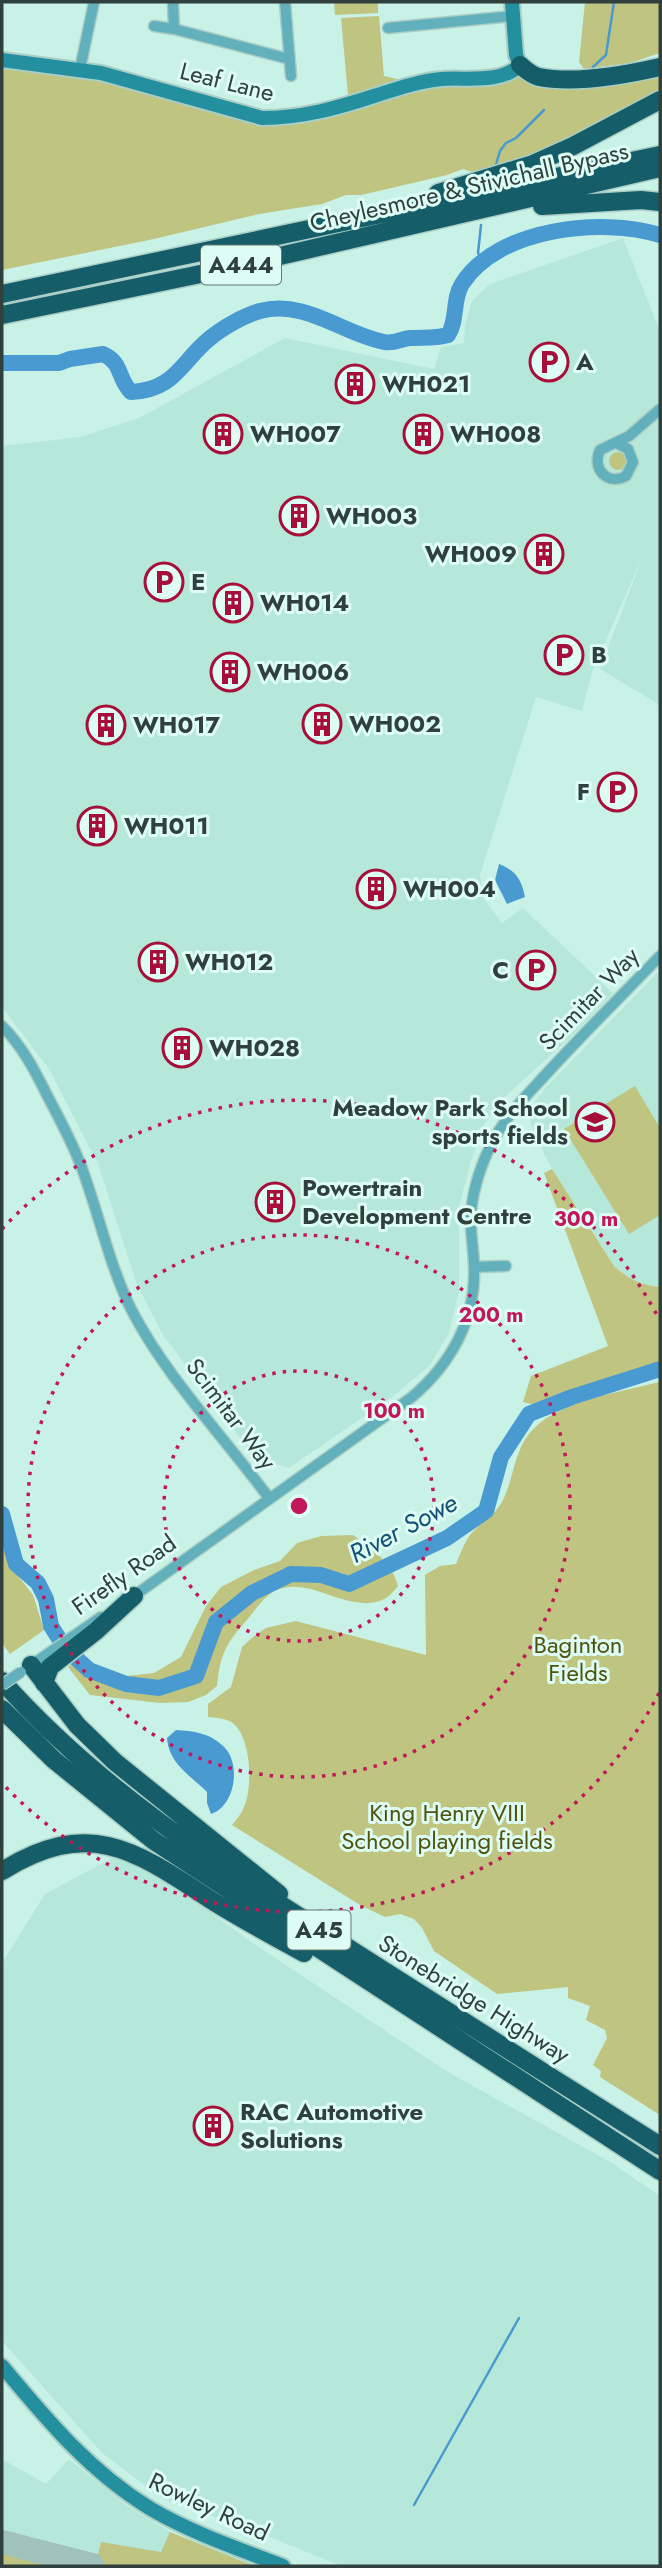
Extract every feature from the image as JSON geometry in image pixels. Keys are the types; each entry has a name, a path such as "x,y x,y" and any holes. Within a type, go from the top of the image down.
{"highway":[{"path":"520,65 536,76 559,78 634,72 660,67"},
{"path":"324,228 533,164 660,100"},
{"name":"Cheylesmore & Stivichall Bypass","path":"2,294 660,155"},
{"name":"Cheylesmore & Stivichall Bypass","path":"2,315 215,271 660,168"},
{"path":"479,212 569,203 641,200 660,202"},
{"path":"134,1596 38,1669 77,1725 115,1762 268,1884 326,1934"},
{"name":"Stonebridge Highway","path":"2,1683 68,1748 117,1790 203,1855 660,2146"},
{"name":"Stonebridge Highway","path":"2,1709 54,1760 154,1842 660,2171"},
{"path":"2,1871 26,1857 75,1843 93,1843 125,1850 148,1859 274,1937 337,1970 374,1985"}],"street":[{"path":"80,69 94,2"},
{"path":"173,2 174,29"},
{"path":"285,2 292,76"},
{"path":"388,28 513,9 516,55 520,65"},
{"path":"154,26 289,59"},
{"name":"Leaf Lane","path":"2,60 80,69 168,90 262,118 311,114 440,79 506,75 520,65"},
{"path":"637,430 631,452 633,465 626,476 617,480 605,477 598,469 597,456 605,446 617,443 637,430 660,409"},
{"path":"617,443 631,452"},
{"name":"Scimitar Way","path":"2,1027 14,1038 30,1061 74,1148 111,1260 126,1298 144,1331 268,1498 412,1397 438,1372 462,1334 473,1293 471,1221 475,1191 490,1146 515,1107 660,956"},
{"path":"474,1267 506,1266"},
{"name":"Firefly Road","path":"134,1596 268,1498"},
{"path":"2,1683 38,1669"},
{"name":"Rowley Road","path":"2,2366 72,2447 131,2496 172,2520 283,2566"}],"shaded area":[{"path":"623,238 660,331 660,705 600,669 642,558 592,672 582,711 536,697 480,875 484,899 502,923 523,908 613,993 573,1035 497,1104 483,1127 459,1207 459,1292 449,1333 429,1366 395,1395 289,1468 255,1458 163,1335 137,1285 98,1164 49,1069 2,1007 2,446 80,437 139,418 285,338 434,369 441,347 464,343 465,325 472,301 490,284"},
{"name":"Meadow Park School sports fields","path":"660,970 660,1287 645,1285 627,1277 614,1266 552,1169 533,1132 528,1112 545,1088"},
{"path":"127,1850 251,1942 448,2072 612,2163 660,2196 660,2566 341,2566 260,2533 163,2499 102,2453 2,2341 2,1963 45,1894"},
{"path":"2,2459 46,2484 69,2459 127,2506 170,2532 259,2566 2,2566"}],"green space":[{"path":"334,2 378,2 378,13 335,15"},
{"path":"585,2 660,2 660,53 630,63 584,69 579,62"},
{"path":"379,16 384,76 401,80 348,95 341,18"},
{"path":"2,66 78,75 262,124 279,125 329,118 426,87 492,83 504,81 520,72 652,76 660,79 660,93 523,159 479,174 463,169 361,195 346,195 322,204 259,214 2,270"},
{"path":"618,452 624,455 627,461 624,467 618,470 612,467 609,461 612,455"},
{"path":"635,1086 660,1128 660,1215 629,1234 564,1129"},
{"path":"552,1169 614,1266 635,1281 660,1287 660,1363 540,1406 523,1402 531,1376 608,1346 544,1173"},
{"path":"660,1382 660,2115 600,2077 601,2071 593,2065 607,2038 605,2030 586,2020 590,2006 568,1998 568,1987 497,1994 434,1951 414,1919 400,1914 385,1917 360,1905 232,1825 242,1812 247,1798 247,1752 240,1731 234,1724 225,1719 208,1717 208,1704 231,1687 242,1647 266,1628 296,1621 426,1655 425,1575 440,1566 456,1564 470,1535 500,1506 528,1435 539,1423 571,1406"},
{"path":"353,1535 380,1557 391,1570 398,1586 393,1592 384,1599 369,1603 303,1588 290,1587 273,1592 260,1603 229,1643 222,1658 217,1686 206,1695 188,1702 160,1703 90,1695 68,1667 74,1662 94,1670 126,1676 154,1673 181,1657 206,1606 221,1587 254,1570 280,1561 297,1543 321,1536"},
{"path":"2,1545 11,1567 33,1595 44,1630 10,1654 2,1643"},
{"path":"170,2532 254,2566 95,2566 101,2542 161,2552"},
{"path":"2,2548 71,2566 2,2566"}],"water":[{"path":"499,864 517,876 525,897 507,904 495,880"},
{"path":"176,1730 195,1732 212,1738 222,1745 232,1761 234,1772 231,1793 226,1802 211,1814 207,1792 181,1768 172,1755 167,1738"}],"waterway":[{"path":"593,67 606,55 614,2"},
{"path":"495,168 500,151 506,143 516,138 544,110"},
{"path":"481,225 478,253 484,261"},
{"path":"2,363 59,363 103,354 117,366 131,392 146,390 168,380 199,348 226,327 253,313 277,309 308,313 384,342 443,336 448,335 451,329 462,284 478,265 500,250 525,239 581,228 610,227 660,235"},
{"name":"River Sowe","path":"2,1514 16,1564 38,1583 46,1599 51,1626 65,1648 89,1670 126,1684 159,1688 196,1676 216,1622 252,1593 291,1574 321,1575 349,1584 447,1538 486,1511 501,1457 529,1414 572,1397 660,1369"},
{"path":"414,2505 519,2318"}],"taxiway":[{"path":"2,2542 92,2565"}],"place":[{"name":"A","path":"549,362"},
{"name":"WH021","path":"355,384"},
{"name":"WH007","path":"223,434"},
{"name":"WH008","path":"423,434"},
{"name":"WH003","path":"299,516"},
{"name":"WH009","path":"544,554"},
{"name":"E","path":"164,582"},
{"name":"WH014","path":"233,603"},
{"name":"B","path":"564,655"},
{"name":"WH006","path":"230,672"},
{"name":"WH002","path":"322,724"},
{"name":"WH017","path":"106,725"},
{"name":"F","path":"617,792"},
{"name":"WH011","path":"97,826"},
{"name":"WH004","path":"376,889"},
{"name":"WH012","path":"158,962"},
{"name":"C","path":"536,970"},
{"name":"WH028","path":"182,1048"},
{"name":"Meadow Park School sports fields","path":"595,1122"},
{"name":"Powertrain Development Centre","path":"275,1202"},
{"name":"RAC Automotive Solutions","path":"213,2126"}],"park label":[{"name":"Baginton Fields","path":"578,1659"},
{"name":"King Henry VIII School playing fields","path":"447,1827"}]}
